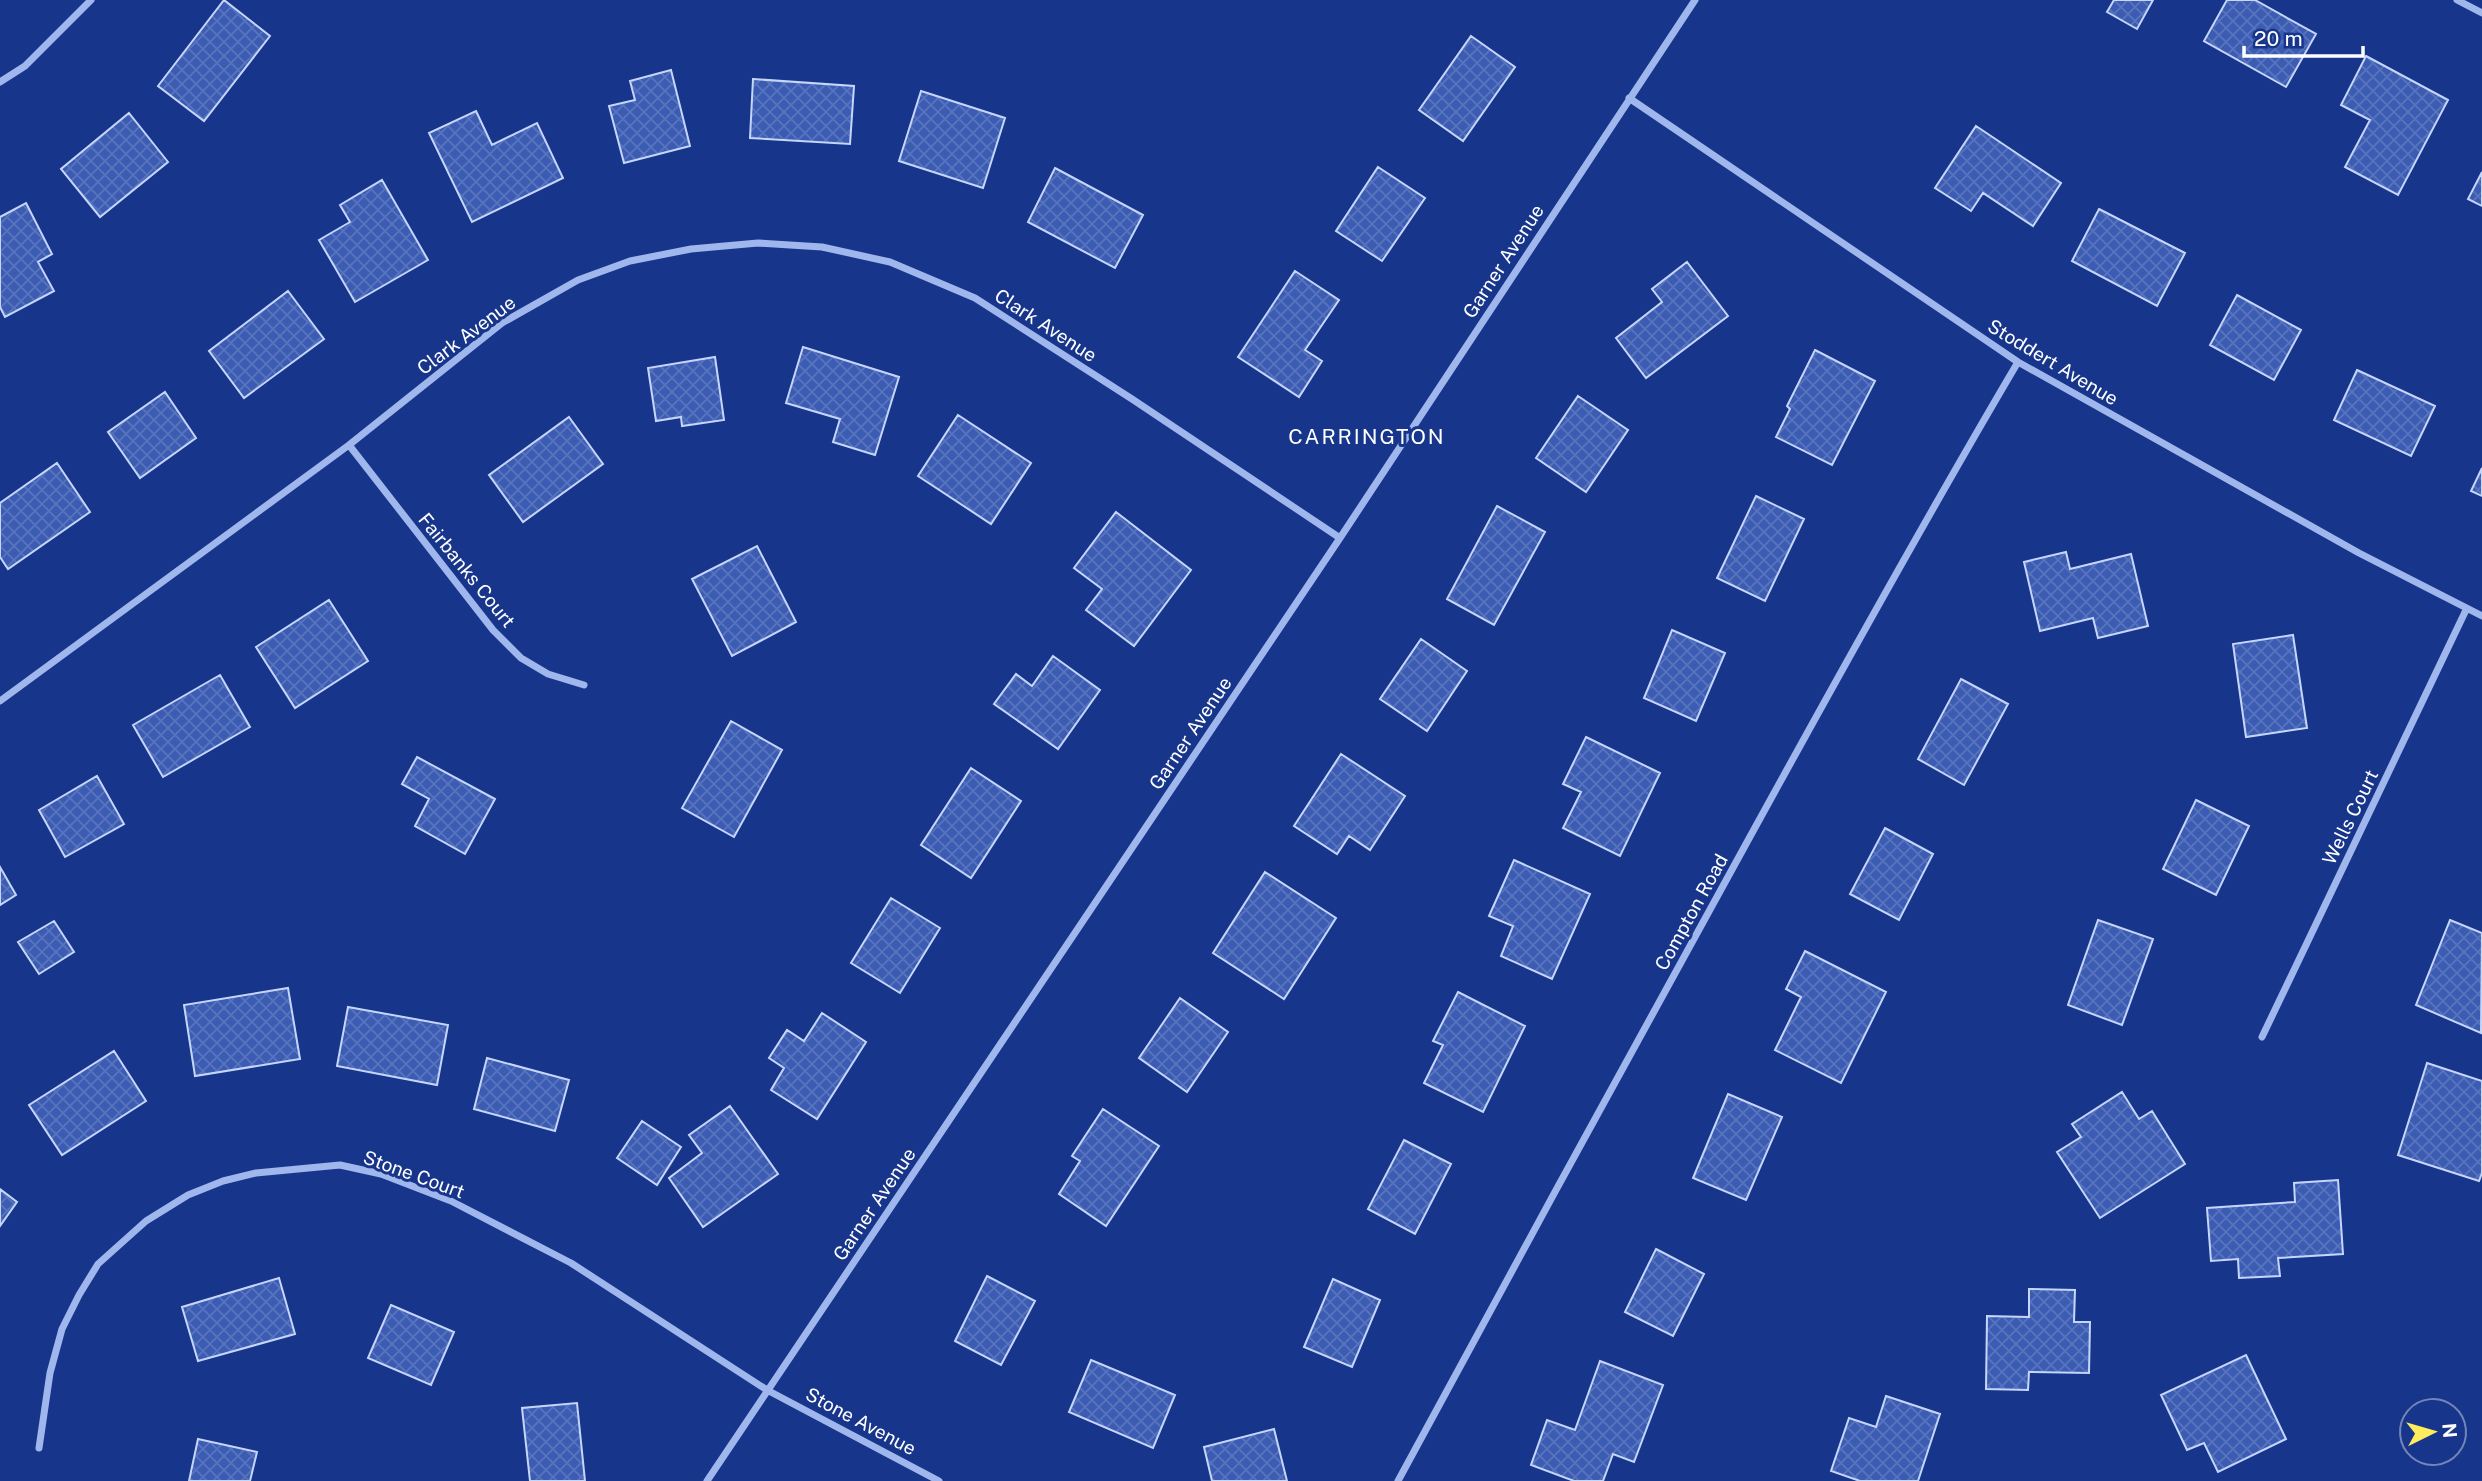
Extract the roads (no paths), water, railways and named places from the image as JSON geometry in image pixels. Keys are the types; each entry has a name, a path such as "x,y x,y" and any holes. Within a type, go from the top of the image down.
{"street":[{"path":"0,82 25,66 91,0"},
{"name":"Garner Avenue","path":"707,1481 1340,538 1695,0"},
{"path":"2457,0 2482,13"},
{"name":"Stoddert Avenue","path":"1629,98 2018,362 2185,457 2466,610 2482,616"},
{"name":"Clark Avenue","path":"0,701 349,445 502,323 578,280 630,261 691,249 758,243 822,247 890,262 975,298 1340,538"},
{"name":"Compton Road","path":"1398,1481 1536,1224 1817,715 1931,510 2018,362"},
{"name":"Fairbanks Court","path":"349,445 493,631 521,658 548,674 584,685"},
{"name":"Wells Court","path":"2262,1037 2466,610"},
{"name":"Stone Court","path":"39,1448 50,1373 62,1328 98,1264 146,1221 188,1195 223,1181 292,1168 340,1165 381,1174 451,1201 571,1263 767,1390"},
{"name":"Stone Avenue","path":"767,1390 939,1481"}],"district":[{"name":"CARRINGTON","path":"1367,437"}]}
